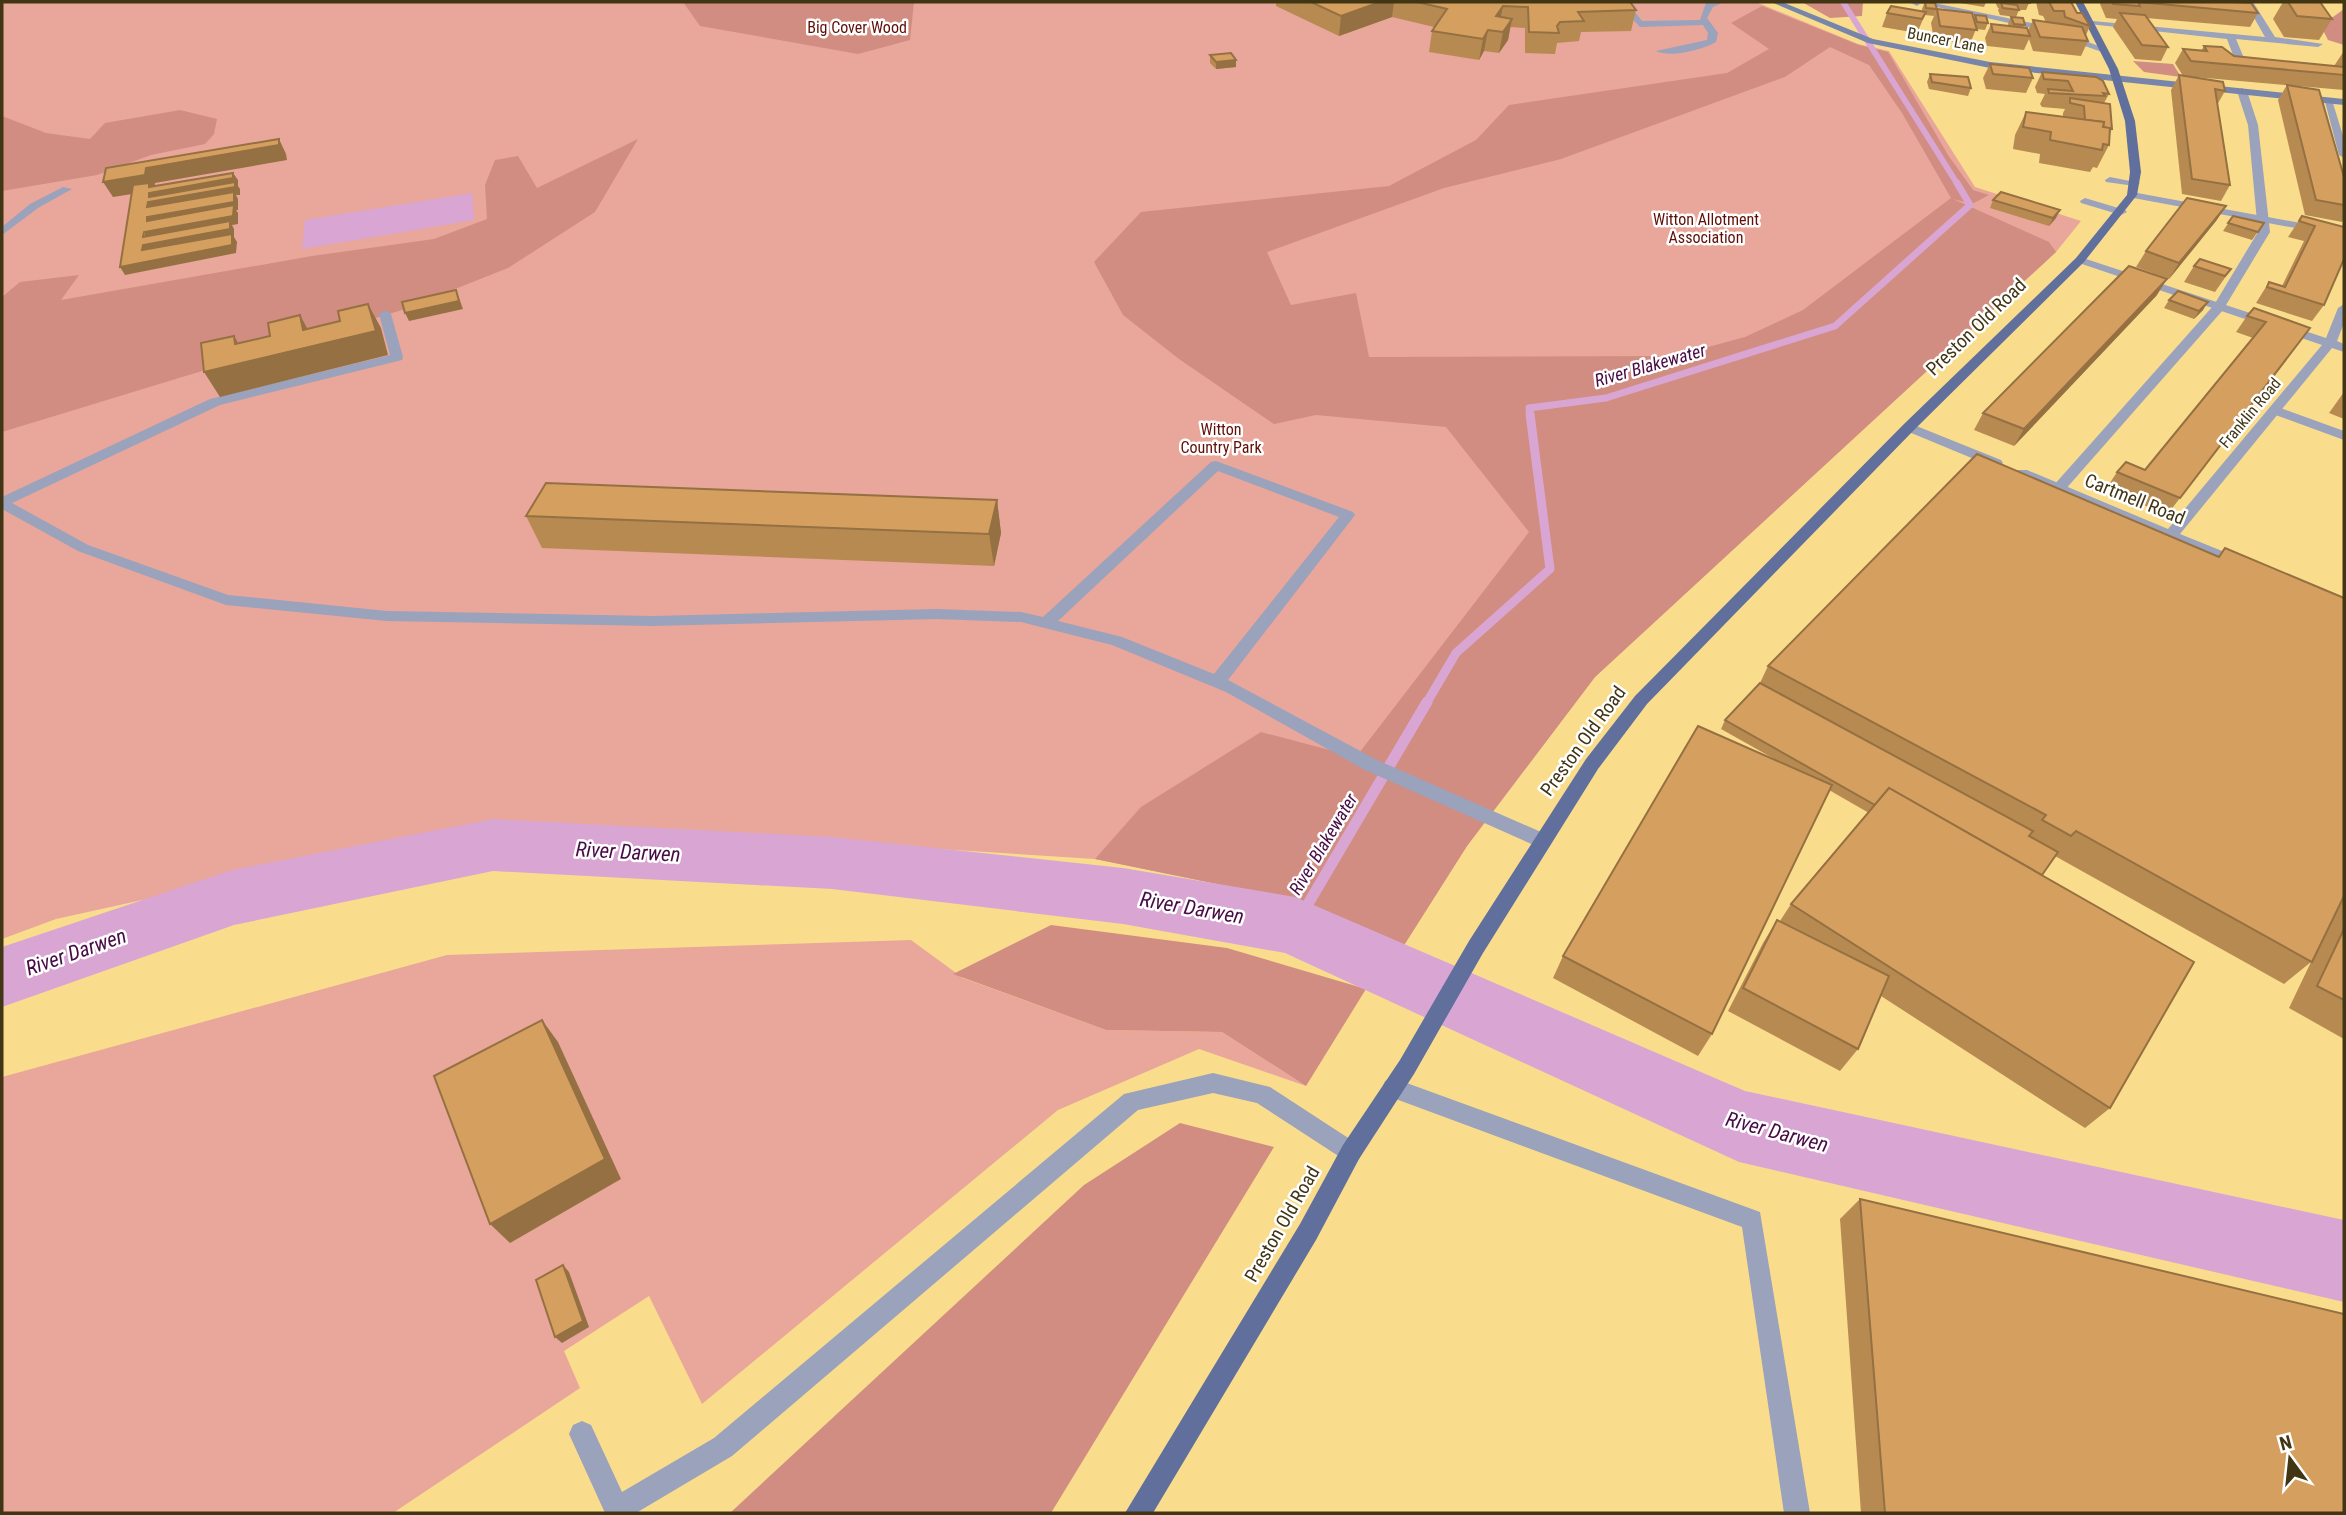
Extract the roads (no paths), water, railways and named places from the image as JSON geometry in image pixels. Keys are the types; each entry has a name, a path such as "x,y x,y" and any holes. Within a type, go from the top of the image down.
{"main road":[{"name":"Buncer Lane","path":"1775,2 1871,41 1990,65 2344,102"},
{"path":"2079,2 2093,24 2102,49 2118,79 2132,138 2133,189"},
{"name":"Preston Old Road","path":"1139,1513 1308,1232 1351,1152 1407,1067 1476,947 1592,764 1641,700 1909,427 2080,260 2121,212 2133,189"}],"street":[{"path":"1661,51 1691,48 1711,42 1713,33 1703,18 1709,5 1720,2"},
{"path":"1916,2 2038,27 2102,49"},
{"path":"2249,2 2272,40"},
{"path":"2241,12 2255,14"},
{"path":"1631,13 1640,24 1706,22"},
{"path":"2093,24 2318,44"},
{"path":"2230,36 2241,63"},
{"path":"2059,488 2220,307 2264,232 2253,125 2242,91"},
{"path":"2327,100 2344,155"},
{"path":"2109,180 2133,189 2263,219 2344,234"},
{"path":"2,232 34,206 67,189"},
{"path":"2084,201 2121,212"},
{"path":"2080,260 2337,346"},
{"name":"Franklin Road","path":"2172,534 2275,410 2337,346 2344,308"},
{"path":"2,503 215,402 397,356 386,314"},
{"path":"2275,410 2344,436"},
{"name":"Cartmell Road","path":"1909,427 2258,572"},
{"path":"1044,625 1216,464 1348,516 1217,682"},
{"path":"2,503 83,548 226,600 387,616 653,621 937,614 1021,617 1044,625 1116,641 1217,682 1371,765 1543,841"},
{"path":"582,1434 618,1510 723,1447 1132,1101 1213,1083 1262,1094 1351,1152"},
{"path":"1393,1088 1752,1220 1797,1513"}],"waterway":[{"name":"River Blakewater","path":"1843,2 1958,185"},
{"name":"River Blakewater","path":"1530,416 1529,408 1606,398 1835,326 1970,205 1957,183"},
{"name":"River Blakewater","path":"1426,704 1456,653 1550,569 1530,414"},
{"name":"River Blakewater","path":"1295,926 1427,702"},
{"name":"River Darwen","path":"2,977 232,898 493,845 832,863 1123,896 1295,926 1739,1126 2344,1261"}],"park label":[{"name":"Big Cover Wood","path":"857,27"},
{"name":"Witton Allotment Association","path":"1706,228"},
{"name":"Witton Country Park","path":"1221,438"}]}
